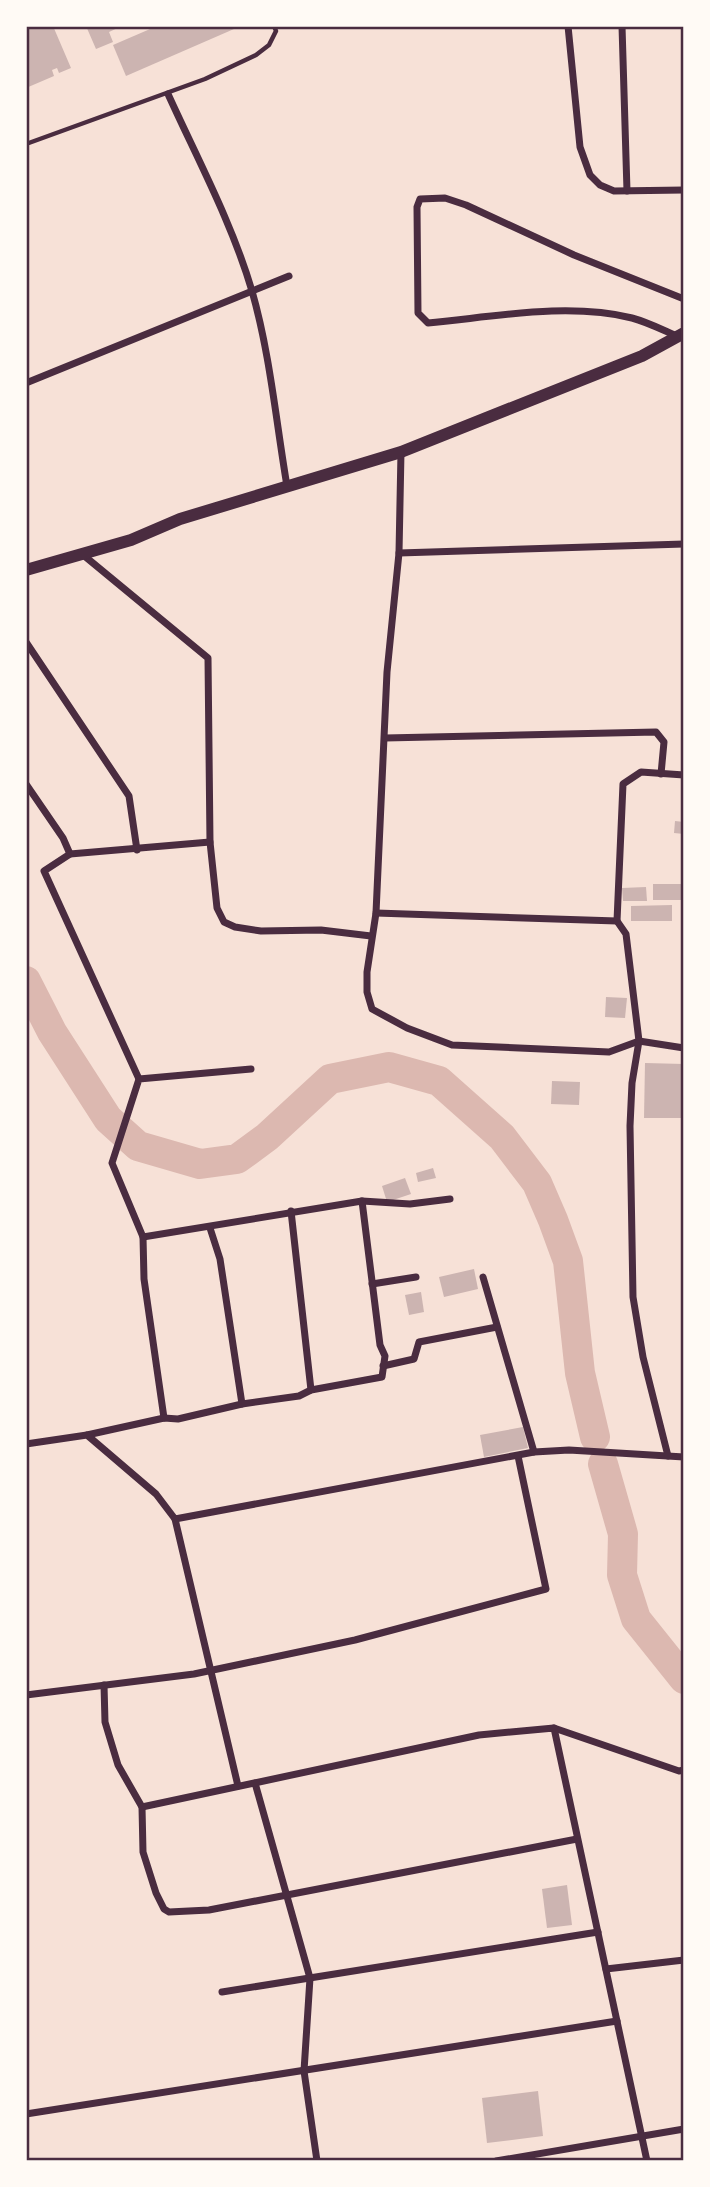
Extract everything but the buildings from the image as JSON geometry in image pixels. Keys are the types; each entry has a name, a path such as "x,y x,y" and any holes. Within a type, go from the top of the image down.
{"main road":[{"path":"26,570 131,540 180,519 401,452 642,356 681,334"}],"street":[{"path":"568,26 580,147 590,175 600,185 614,191 684,190"},
{"path":"622,26 627,191"},
{"path":"167,94 228,228 252,292 270,374 287,486"},
{"path":"681,334 633,318 591,313 535,314 428,323 418,313 417,207 420,199 445,198 466,205 528,235 684,299"},
{"path":"26,383 289,276"},
{"path":"401,452 399,554 385,738 376,913 371,936 367,992 372,1009 430,1038 452,1045 609,1052 639,1041 684,1048"},
{"path":"399,554 684,544"},
{"path":"81,553 208,658 210,842 217,908 224,922 235,928 261,931 321,930 371,936"},
{"path":"26,642 129,796 137,850"},
{"path":"385,738 656,732 664,742 662,774"},
{"path":"668,1456 643,1356 633,1297 630,1126 632,1083 639,1041 626,934 617,921 623,785 641,772 684,775"},
{"path":"26,784 63,838 70,855"},
{"path":"164,1418 145,1279 143,1237 112,1163 139,1079 44,871 70,855 210,842"},
{"path":"376,913 617,921"},
{"path":"139,1079 251,1069"},
{"path":"143,1237 362,1201 410,1204 450,1199"},
{"path":"26,1444 87,1435 164,1418 178,1419 382,1377 385,1356 380,1345 362,1201"},
{"path":"291,1211 311,1390"},
{"path":"210,1228 220,1259 242,1404"},
{"path":"372,1284 416,1277"},
{"path":"482,1277 534,1452"},
{"path":"383,1366 414,1359 419,1342 497,1327"},
{"path":"87,1435 156,1494 175,1519 238,1786"},
{"path":"175,1519 534,1452 569,1450 684,1457"},
{"path":"26,1695 211,1671 355,1640 546,1590 518,1456"},
{"path":"104,1685 105,1722 118,1766 142,1807 143,1852 164,1909 169,1912 209,1910 578,1839"},
{"path":"142,1807 479,1735 554,1728 679,1771 684,1770"},
{"path":"554,1728 647,2161"},
{"path":"255,1783 289,1895 310,1978 304,2071 317,2161"},
{"path":"222,1992 597,1932"},
{"path":"606,1969 684,1959"},
{"path":"26,2115 617,2021"},
{"path":"496,2161 684,2129"}],"lane":[{"path":"26,144 167,94 256,55 269,45 275,31 274,26"}],"waterway":[{"path":"26,981 52,1032 108,1119 138,1146 200,1164 237,1159 267,1137 330,1079 389,1067 439,1081 502,1137 537,1183 568,1261 580,1373 595,1437"},
{"path":"603,1464 623,1534 622,1575 636,1619 684,1679"}]}
